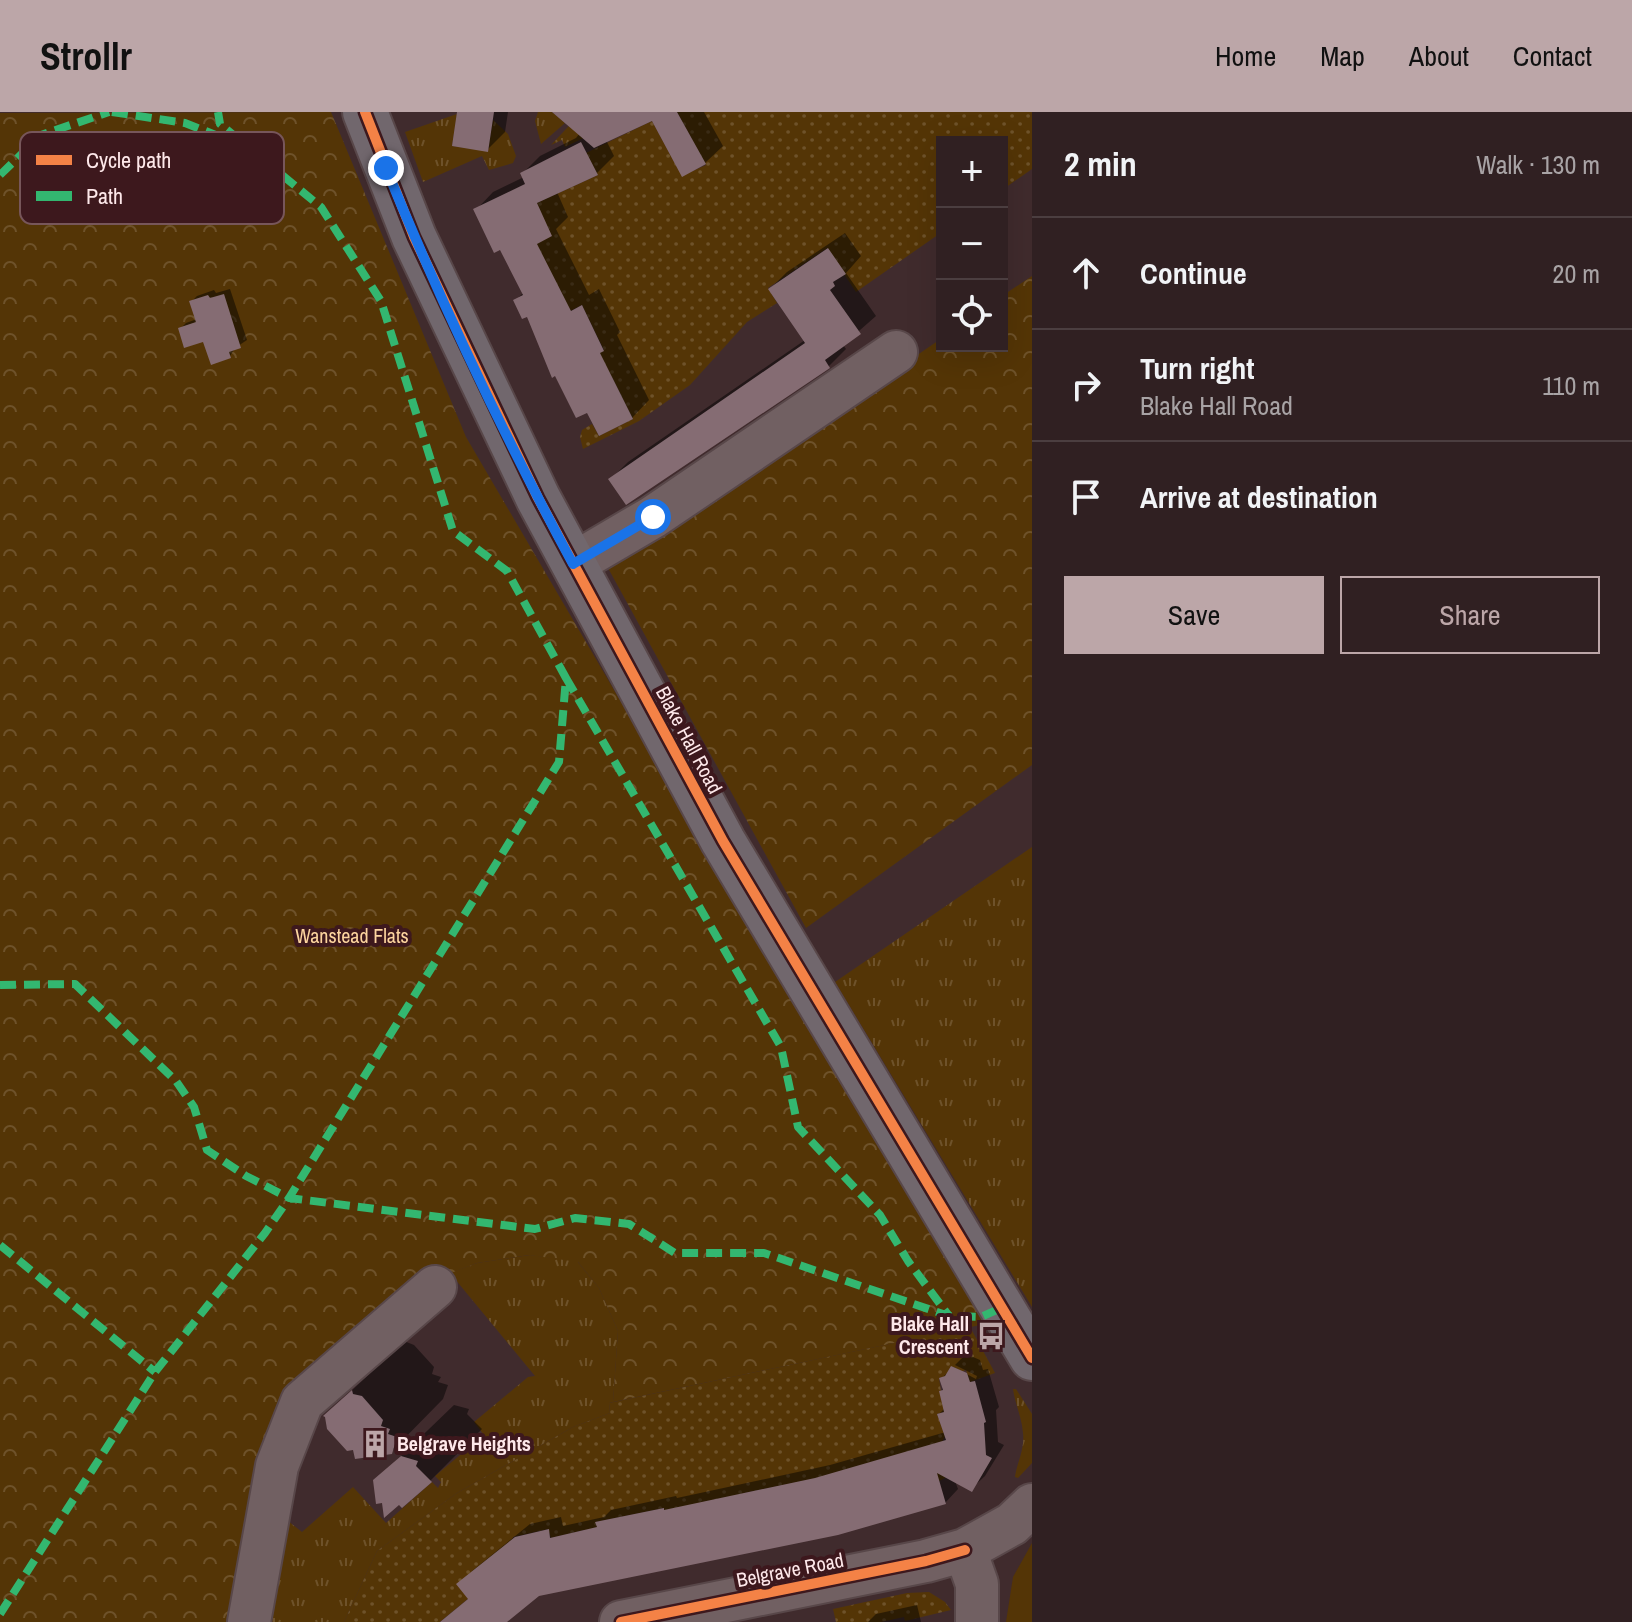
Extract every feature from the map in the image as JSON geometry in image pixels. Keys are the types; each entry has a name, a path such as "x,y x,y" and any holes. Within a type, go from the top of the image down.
{"main road":[{"name":"Blake Hall Road","path":"365,112 414,237 538,498 573,564 723,841 1032,1358"}],"street":[{"path":"573,564 665,509 896,352"},
{"path":"249,1622 277,1466 302,1402 435,1287"},
{"path":"977,1622 977,1584 965,1550 1012,1524 1032,1505"},
{"name":"Belgrave Road","path":"621,1622 926,1561 965,1550"}],"green space":[{"name":"Wanstead Flats","path":"331,112 466,437 985,1324 613,1402 618,1331 599,1288 578,1262 529,1255 477,1263 425,1283 298,1395 261,1447 260,1511 228,1622 0,1622 0,113"},
{"path":"538,112 552,112 565,123 541,144 535,121"},
{"path":"582,112 596,132 565,147 562,140 551,145"},
{"path":"677,112 1032,112 1032,169 1008,186 1008,136 936,136 936,236 856,292 827,248 768,288 777,303 747,322 690,385 639,421 583,449 582,430 592,424 599,436 633,419 612,377 579,364 604,350 582,305 566,313 556,283 519,253 537,203 598,175 586,153 652,121 682,176 706,165"},
{"path":"457,114 452,146 488,151 493,120 508,134 516,156 513,163 489,170 482,156 423,182 405,132"},
{"path":"1032,276 1032,765 806,928 608,568 936,342 936,352 1008,352 1008,292"},
{"path":"1032,847 1032,1307 835,982"},
{"path":"530,1255 577,1261 599,1288 618,1331 610,1413 573,1427 457,1493 377,1551 344,1622 269,1622 288,1521 302,1532 353,1487 386,1523 432,1482 438,1488 441,1482 435,1476 484,1435 474,1422 528,1377 535,1376 450,1273 477,1263"},
{"path":"970,1327 995,1373 970,1382 966,1370 960,1372 954,1367 949,1369 947,1376 939,1378 944,1412 937,1414 945,1436 937,1452 949,1469 945,1478 939,1481 924,1447 818,1478 744,1493 675,1561 664,1508 596,1522 607,1575 584,1530 551,1538 548,1529 513,1537 517,1558 440,1622 344,1622 377,1551 457,1493 573,1427 610,1413 609,1403"},
{"path":"1013,1389 1032,1414 1032,1463 1018,1478 1015,1477 1023,1433"},
{"path":"1032,1543 1032,1622 1006,1622 1013,1577"},
{"path":"929,1592 951,1610 905,1621 904,1617 881,1622 836,1622 833,1609 907,1593"}],"building":[{"path":"457,112 494,112 488,152 452,146"},
{"path":"552,112 677,112 706,164 682,177 652,121 594,148"},
{"path":"581,142 598,175 537,203 552,236 537,244 571,311 582,305 604,351 600,353 633,419 599,436 587,413 576,418 555,376 552,378 527,317 522,319 513,300 523,295 500,250 494,253 473,209 525,184 520,173"},
{"path":"828,248 846,274 833,282 835,286 830,290 861,334 825,360 830,368 626,505 608,479 805,343 768,289"},
{"path":"224,294 241,348 229,352 231,358 211,365 203,342 184,348 178,328 196,322 189,301"},
{"path":"951,1366 967,1373 970,1382 975,1381 986,1422 986,1455 992,1458 972,1492 937,1473 946,1504 838,1535 539,1596 507,1622 440,1622 468,1599 456,1584 515,1537 549,1529 550,1538 597,1527 595,1522 815,1478 946,1440 937,1414 944,1412 939,1378 945,1376"},
{"path":"352,1390 353,1394 362,1396 383,1420 381,1426 390,1429 388,1434 397,1437 392,1454 355,1459 353,1450 347,1451 327,1429 323,1416"},
{"path":"401,1456 418,1461 416,1466 432,1482 402,1508 399,1505 384,1518 382,1503 376,1504 373,1480"}],"marked path":[{"path":"50,132 109,112"},
{"path":"112,112 185,123 208,132"},
{"path":"218,112 220,124 230,132"},
{"path":"0,175 20,155"},
{"path":"0,1614 155,1372 289,1198 559,762 566,678 507,571 453,531 381,301 321,207 284,177"},
{"path":"566,678 781,1047 798,1127 880,1215 908,1261 949,1316"},
{"path":"0,985 75,984 176,1081 194,1107 207,1150 246,1176 289,1198 535,1229 575,1218 629,1224 675,1253 764,1253 949,1316 981,1317 1001,1308"},
{"path":"0,1245 155,1372"}],"cycle path":[{"path":"365,112 414,237 538,498 723,841 1032,1358"},
{"path":"621,1622 926,1561 965,1550"}],"place":[{"name":"Blake Hall Crescent","path":"991,1336"},
{"name":"Belgrave Heights","path":"375,1444"}],"route":[{"path":"386,168 414,237 538,498 573,564 653,517"}]}
